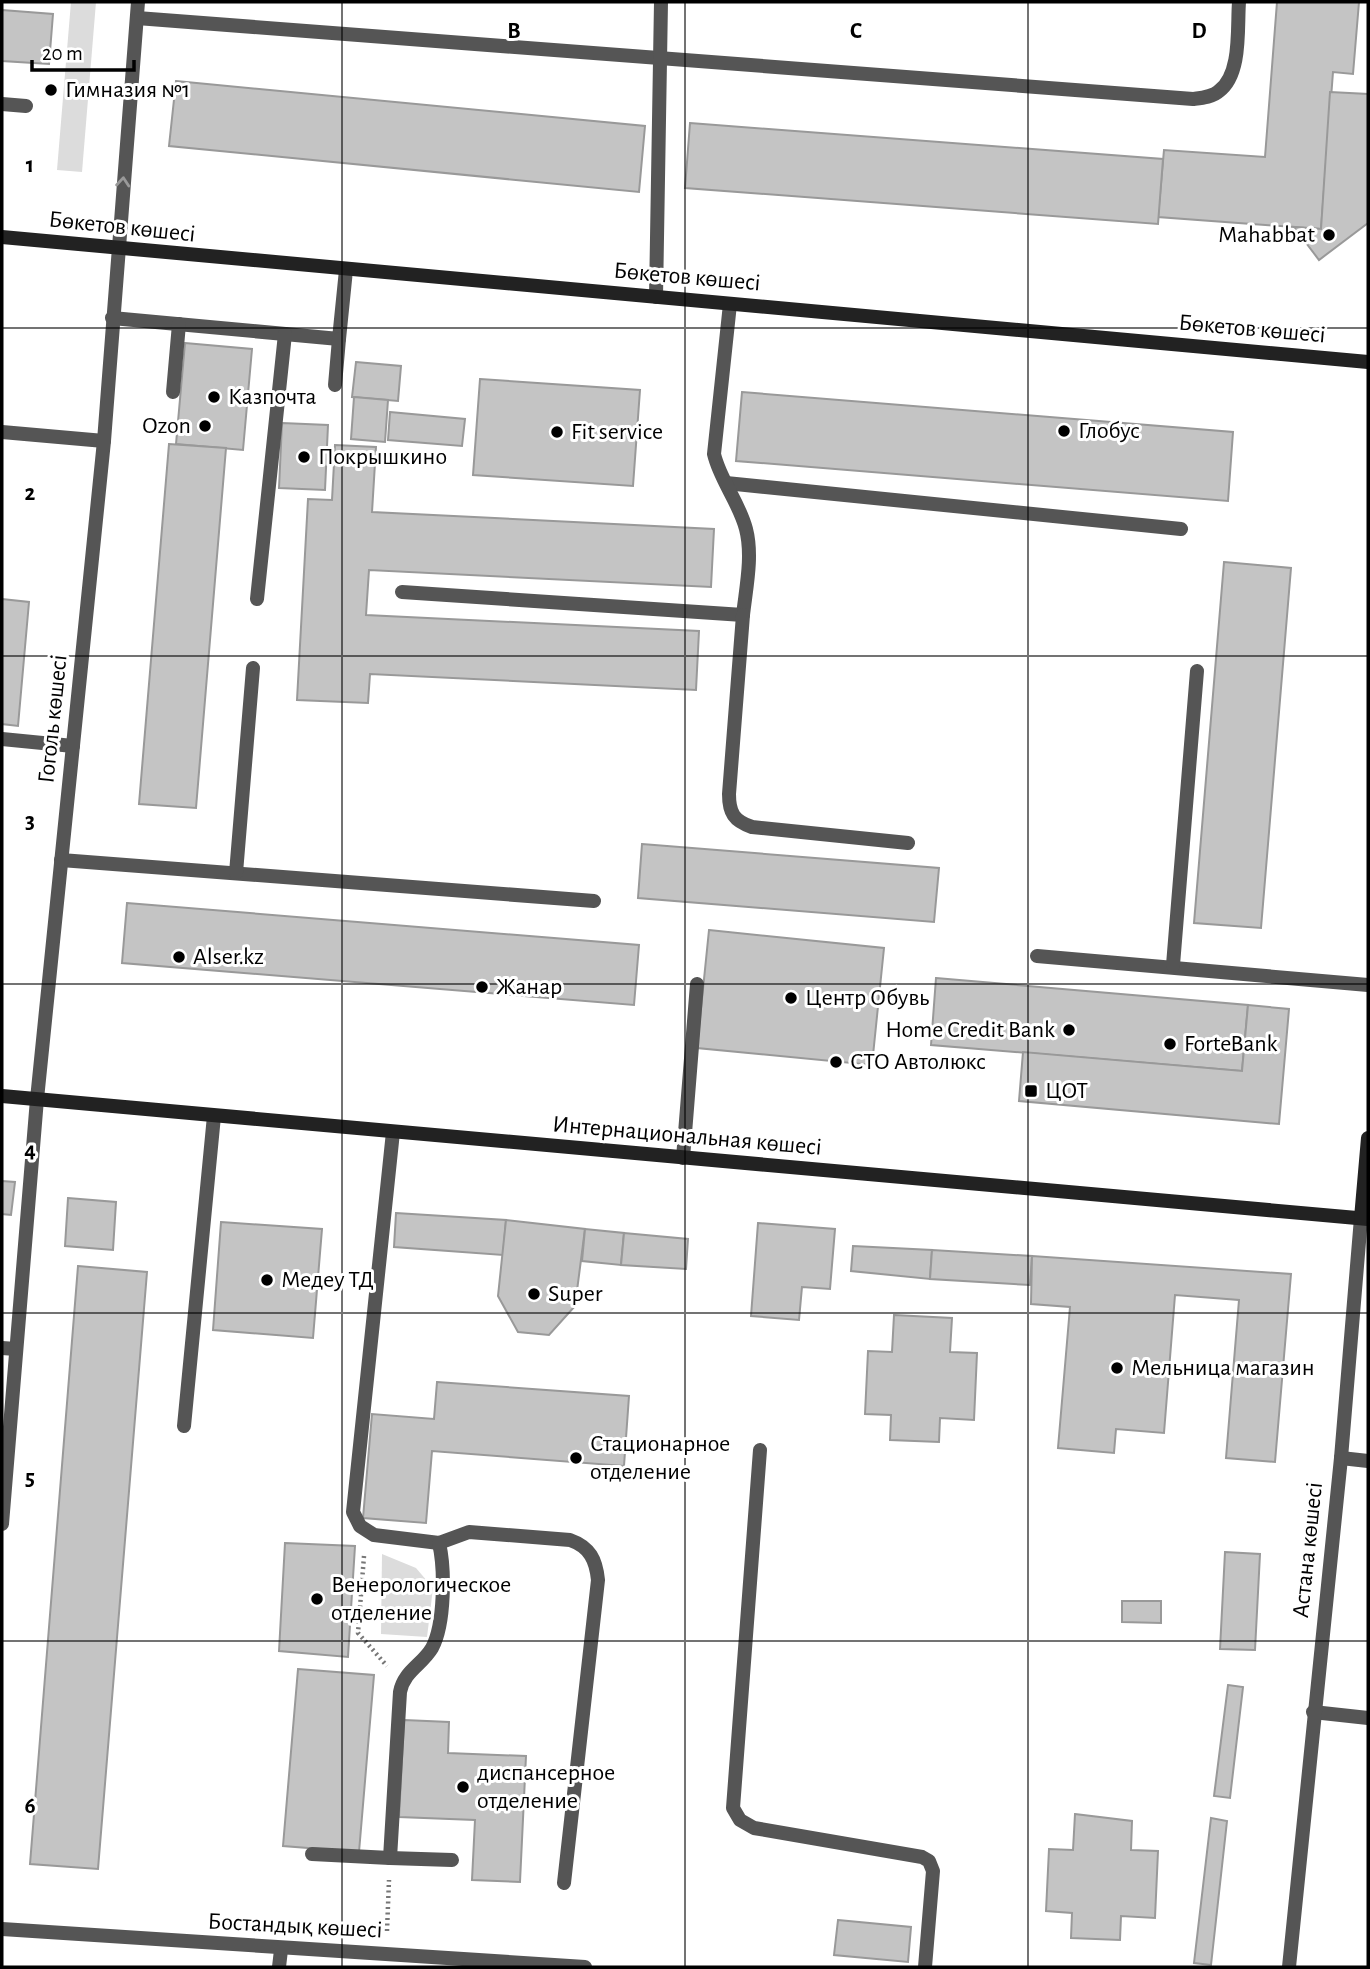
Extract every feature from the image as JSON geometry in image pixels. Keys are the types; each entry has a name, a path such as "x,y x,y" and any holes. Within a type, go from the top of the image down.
{"main road":[{"name":"Бөкетов көшесі","path":"2,237 117,250 1368,362"},
{"name":"Интернациональная көшесі","path":"2,1096 1365,1218"},
{"name":"Астана көшесі","path":"1365,1218 1368,1138"}],"street":[{"name":"Гоголь көшесі","path":"2,1524 9,1349 104,441 138,2"},
{"path":"656,297 661,2"},
{"path":"137,19 1193,99 1220,91 1229,80 1234,67 1239,2"},
{"path":"2,104 26,106"},
{"path":"335,384 346,270"},
{"path":"730,304 714,454 718,469 746,530 750,552 729,794 732,815 741,823 752,827 908,843"},
{"path":"112,318 339,339"},
{"path":"173,392 179,324"},
{"path":"257,599 285,334"},
{"path":"2,432 104,441"},
{"path":"726,483 1181,529"},
{"path":"402,592 743,615"},
{"path":"236,873 253,667"},
{"path":"1173,965 1197,671"},
{"path":"2,739 73,746"},
{"path":"61,860 594,901"},
{"path":"1037,956 1173,965 1368,985"},
{"path":"683,1158 697,984"},
{"path":"184,1426 214,1115"},
{"path":"393,1132 353,1513 366,1531 374,1535 439,1543 469,1532 570,1540 582,1544 597,1565 597,1594 564,1883"},
{"name":"Астана көшесі","path":"1289,1967 1365,1218"},
{"path":"760,1450 733,1808 740,1820 754,1828 922,1857 929,1861 933,1871 925,1967"},
{"path":"1341,1458 1368,1461"},
{"path":"390,1858 402,1682 422,1662 437,1635 443,1575 439,1543"},
{"path":"1313,1712 1368,1718"},
{"path":"312,1854 452,1860"},
{"name":"Бостандық көшесі","path":"2,1929 281,1950 386,1953 586,1967"},
{"path":"279,1967 281,1950"}],"path":[{"path":"366,1531 358,1633 402,1682"},
{"path":"386,1953 390,1858"}],"shaded area":[{"path":"71,2 96,2 82,172 57,170"},
{"path":"382,1554 416,1568 433,1588 427,1637 381,1634"}],"building":[{"path":"1277,2 1359,2 1353,74 1333,72 1321,229 1158,217 1164,150 1265,157"},
{"path":"2,10 53,14 49,64 2,61"},
{"path":"176,81 645,126 639,192 169,146"},
{"path":"1330,92 1368,94 1368,223 1319,260 1294,227 1321,229"},
{"path":"690,123 1163,159 1158,224 685,188"},
{"name":"Казпочта","path":"185,343 252,349 243,450 176,444"},
{"path":"356,362 401,366 398,401 352,397"},
{"name":"Fit service","path":"480,379 640,390 633,486 473,475"},
{"path":"742,392 1233,432 1228,501 736,461"},
{"path":"354,397 388,400 385,442 351,439"},
{"path":"390,412 465,419 462,446 388,440"},
{"name":"Покрышкино","path":"282,423 328,425 325,490 279,488"},
{"path":"169,444 226,448 196,808 139,804"},
{"path":"335,445 376,447 372,512 714,529 711,587 369,570 366,615 699,631 696,690 370,674 368,703 297,700 308,499 332,500"},
{"path":"1224,562 1291,568 1261,928 1194,923"},
{"path":"2,599 29,602 18,726 2,724"},
{"path":"642,844 939,868 934,922 638,898"},
{"path":"127,903 639,945 634,1005 122,963"},
{"name":"Центр Обувь","path":"709,930 884,948 872,1065 697,1048"},
{"path":"936,978 1248,1005 1242,1071 931,1045"},
{"path":"1248,1005 1289,1009 1279,1124 1019,1101 1023,1052 1242,1071"},
{"path":"2,1181 15,1182 11,1215 2,1214"},
{"path":"68,1198 116,1202 113,1250 65,1246"},
{"path":"396,1213 506,1220 503,1255 394,1247"},
{"path":"506,1220 585,1229 575,1306 549,1335 518,1332 498,1296"},
{"name":"Медеу ТД","path":"221,1222 322,1229 313,1338 213,1330"},
{"path":"758,1223 835,1229 830,1289 802,1287 799,1320 751,1316"},
{"path":"585,1229 624,1233 621,1265 582,1261"},
{"path":"624,1233 688,1239 686,1269 621,1265"},
{"path":"853,1246 932,1250 930,1279 851,1271"},
{"path":"932,1250 1032,1256 1030,1285 930,1279"},
{"name":"Мельница магазин","path":"1032,1256 1291,1274 1275,1462 1226,1458 1239,1300 1175,1295 1164,1433 1116,1429 1114,1453 1058,1448 1070,1307 1031,1304"},
{"path":"78,1266 147,1272 98,1869 30,1864"},
{"path":"894,1315 952,1318 950,1352 977,1353 974,1420 940,1418 939,1442 890,1440 891,1415 865,1414 868,1351 892,1352"},
{"name":"Стационарное отделение","path":"437,1382 629,1396 624,1466 432,1451 426,1523 363,1518 372,1414 434,1419"},
{"name":"Венерологическое отделение","path":"285,1543 355,1546 348,1657 279,1651"},
{"path":"1225,1552 1260,1554 1255,1650 1220,1649"},
{"path":"1122,1601 1161,1601 1161,1623 1122,1622"},
{"path":"298,1669 374,1675 359,1852 283,1846"},
{"path":"1228,1685 1243,1687 1230,1798 1214,1796"},
{"name":"диспансерное отделение","path":"404,1720 449,1722 448,1753 526,1756 520,1882 472,1880 475,1820 399,1817"},
{"path":"1075,1814 1132,1821 1131,1850 1158,1851 1155,1918 1121,1916 1120,1940 1071,1938 1072,1913 1046,1911 1049,1849 1073,1850"},
{"path":"1211,1818 1227,1821 1211,1965 1194,1963"},
{"path":"838,1920 911,1927 908,1962 834,1955"}],"place":[{"name":"Гимназия №1","path":"51,90"},
{"name":"Mahabbat","path":"1329,235"},
{"name":"Казпочта","path":"214,397"},
{"name":"Ozon","path":"205,426"},
{"name":"Глобус","path":"1064,431"},
{"name":"Fit service","path":"557,432"},
{"name":"Покрышкино","path":"304,457"},
{"name":"Alser.kz","path":"179,957"},
{"name":"Жанар","path":"482,987"},
{"name":"Центр Обувь","path":"791,998"},
{"name":"Home Credit Bank","path":"1069,1030"},
{"name":"ForteBank","path":"1170,1044"},
{"name":"СТО Автолюкс","path":"836,1062"},
{"name":"ЦОТ","path":"1031,1091"},
{"name":"Медеу ТД","path":"267,1280"},
{"name":"Super","path":"534,1294"},
{"name":"Мельница магазин","path":"1117,1368"},
{"name":"Стационарное отделение","path":"576,1458"},
{"name":"Венерологическое отделение","path":"317,1599"},
{"name":"диспансерное отделение","path":"463,1787"}]}
